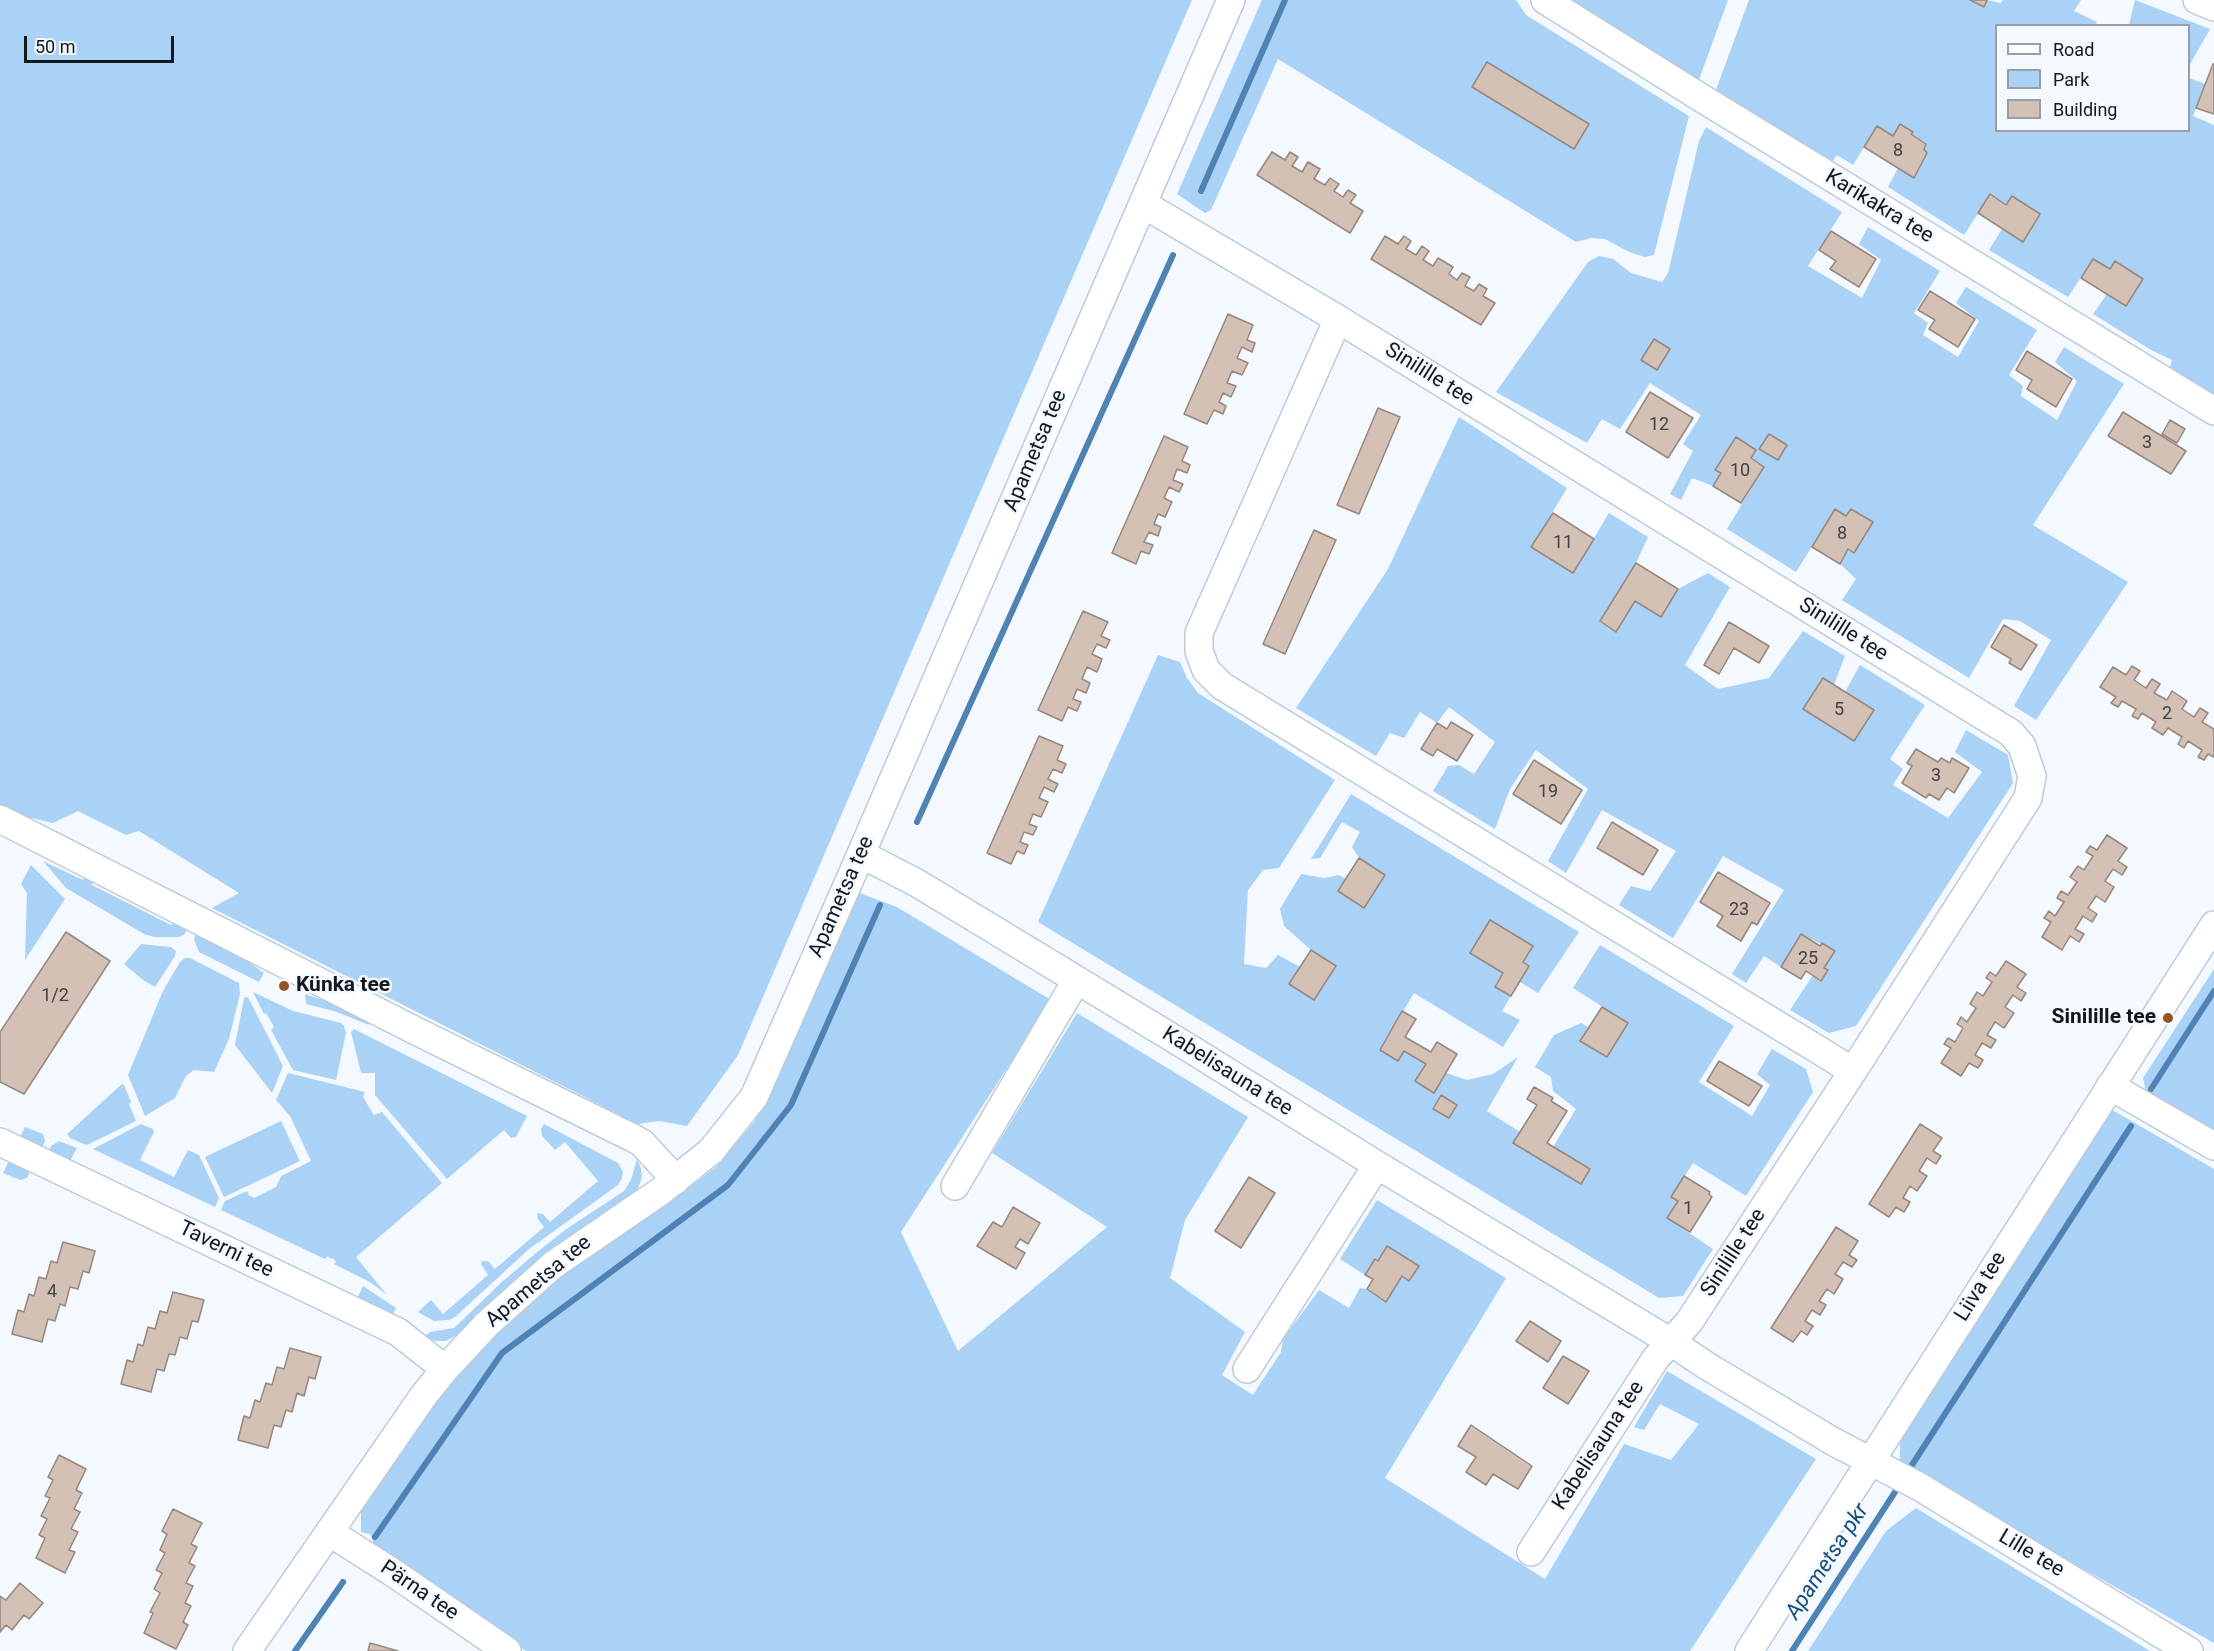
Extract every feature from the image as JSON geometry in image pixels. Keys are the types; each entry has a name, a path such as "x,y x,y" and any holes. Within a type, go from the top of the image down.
{"street":[{"name":"Apametsa tee","path":"247,1651 424,1395 445,1369 487,1324 553,1265 676,1180 711,1151 754,1097 1231,0"},
{"name":"Karikakra tee","path":"1545,0 2214,411"},
{"path":"2197,0 2214,7"},
{"name":"Sinilille tee","path":"1143,204 1338,319 2012,733 2022,746 2032,776 2028,798 1689,1322 1671,1342"},
{"path":"1338,319 1199,633 1199,651 1206,670 1222,686 1853,1071"},
{"path":"0,819 394,1021 633,1138 642,1143 676,1180"},
{"name":"Kabelisauna tee","path":"861,854 917,883 1194,1051 1377,1166 1870,1462"},
{"name":"Liiva tee","path":"1749,1651 2214,924"},
{"path":"955,1186 1076,981"},
{"path":"2110,1086 2214,1146"},
{"name":"Taverni tee","path":"0,1142 398,1332 445,1369"},
{"path":"1247,1369 1377,1166"},
{"name":"Kabelisauna tee","path":"1531,1552 1656,1358 1671,1342"},
{"name":"Lille tee","path":"1870,1462 1920,1486 2189,1651"},
{"name":"Pärna tee","path":"329,1532 507,1651"}],"green space":[{"path":"0,0 1192,0 738,1055 687,1126 659,1121 638,1124 212,908 239,893 139,831 126,835 78,811 53,823 23,816 0,805"},
{"path":"1262,0 1516,0 1526,15 1689,116 1654,255 1645,257 1629,252 1605,239 1591,238 1576,242 1278,59 1211,210 1205,213 1177,194"},
{"path":"1561,0 1728,0 1697,85"},
{"path":"1749,0 1970,0 1983,7 1987,0 2001,3 2003,0 2081,0 2074,11 2097,22 2096,24 1995,24 1995,132 2190,132 2190,78 2206,84 2193,116 2214,125 2214,402 2168,373 2172,360 2151,350 2093,314 2107,294 2126,306 2143,279 2115,261 2110,269 2093,259 2068,297 1989,250 2002,229 2023,242 2040,215 2012,197 2006,205 1990,195 1964,235 1888,187 1898,168 1914,178 1927,153 1924,149 1926,143 1911,134 1912,131 1900,124 1893,136 1877,126 1853,165 1837,155 1829,166 1714,95"},
{"path":"2135,0 2210,29 2190,64 2190,24 2129,24"},
{"path":"1706,127 1842,212 1808,266 1862,298 1881,260 1859,244 1868,227 1940,271 1914,313 1928,323 1923,335 1958,357 1979,321 1956,303 1966,287 2037,330 2009,375 2023,386 2021,396 2057,420 2077,381 2055,362 2064,347 2124,384 2033,525 2128,582 2036,720 2014,706 2051,640 2020,621 2003,619 1969,678 1842,600 1856,579 1840,564 1848,549 1851,509 1846,516 1835,510 1796,572 1727,529 1764,467 1751,458 1756,450 1736,438 1716,469 1721,473 1713,486 1692,478 1681,500 1670,494 1693,451 1683,444 1701,415 1650,383 1620,429 1602,419 1587,443 1496,392 1588,262 1599,256 1613,259 1631,273 1662,282 1668,273 1699,141","holes":["1769,434 1787,445 1778,460 1760,449"]},
{"path":"1459,417 1567,488 1532,547 1573,573 1609,513 1648,537 1636,563 1600,622 1617,631 1635,601 1661,617 1678,589 1708,573 1730,587 1685,665 1718,689 1769,678 1803,631 1845,656 1834,685 1823,678 1854,741 1874,710 1845,692 1860,665 1925,705 1890,759 1903,769 1893,785 1948,818 1982,772 1955,752 1966,730 2008,755 2013,783 1856,1026 1829,1033 1790,1010 1813,975 1828,970 1824,968 1835,951 1801,934 1781,967 1764,956 1746,983 1732,974 1784,890 1723,856 1673,938 1619,905 1631,886 1650,891 1676,851 1602,810 1566,873 1548,861 1588,789 1536,750 1510,789 1495,829 1433,791 1448,766 1459,765 1474,774 1495,742 1449,707 1437,723 1420,712 1404,738 1390,733 1376,756 1296,708 1388,569"},
{"path":"1158,655 1180,662 1187,678 1198,693 1335,780 1279,868 1263,870 1248,890 1244,964 1266,968 1278,955 1300,967 1289,984 1314,1000 1336,967 1311,950 1284,926 1280,909 1301,874 1324,878 1339,875 1346,879 1338,891 1364,907 1359,858 1352,847 1360,832 1342,822 1320,858 1311,859 1351,794 1579,932 1538,993 1520,982 1529,966 1523,962 1532,946 1490,920 1503,973 1495,987 1511,996 1502,1011 1520,1020 1503,1047 1414,993 1380,1050 1398,1060 1404,1051 1426,1064 1416,1082 1434,1092 1446,1073 1467,1080 1493,1074 1518,1057 1487,1111 1520,1132 1589,1169 1553,1147 1576,1109 1553,1091 1551,1077 1535,1067 1554,1035 1581,1023 1588,1027 1580,1041 1607,1057 1628,1023 1573,988 1600,945 1734,1026 1699,1082 1752,1116 1770,1085 1757,1074 1772,1049 1806,1069 1813,1092 1746,1196 1693,1163 1671,1197 1678,1201 1667,1218 1713,1249 1683,1296 1659,1298 1038,922","holes":["1441,1095 1457,1105 1449,1118 1433,1109"]},
{"path":"43,861 83,880 85,876 94,880 92,885 171,925 179,921 189,926 184,935 178,937 154,937 144,934 66,888"},
{"path":"31,865 65,899 25,960 27,893 21,884"},
{"path":"857,892 897,907 1051,1000 901,1232 958,1351 1107,1227 992,1153 1077,1013 1248,1117 1185,1220 1170,1278 1245,1332 1222,1375 1253,1395 1281,1352 1283,1339 1319,1290 1349,1308 1360,1288 1367,1289 1386,1302 1402,1276 1410,1281 1418,1266 1387,1247 1378,1261 1375,1259 1365,1275 1340,1259 1377,1200 1506,1278 1385,1478 1545,1579 1624,1444 1671,1460 1699,1424 1660,1404 1644,1430 1634,1427 1667,1371 1816,1459 1690,1651 526,1651 378,1554 370,1534 361,1532 361,1505 462,1368 530,1299 605,1242 678,1196 716,1167 754,1122 781,1072"},
{"path":"197,930 219,941 264,973 259,982 199,952 194,940"},
{"path":"141,944 171,947 176,951 155,987 124,964"},
{"path":"185,958 190,958 239,983 240,994 229,1039 214,1072 194,1070 186,1076 175,1098 145,1116 128,1075 163,991 180,962"},
{"path":"2214,969 2214,1132 2146,1092 2143,1078"},
{"path":"253,992 293,1011 341,1023 344,1026 346,1033 336,1080 293,1070 271,1030 274,1027 266,1013 264,1014"},
{"path":"305,994 367,1015 369,1025 337,1012 306,1004"},
{"path":"248,997 283,1066 272,1093 235,1045 244,998"},
{"path":"354,1029 527,1116 516,1137 511,1138 504,1130 447,1179 375,1095 375,1073 361,1073 351,1032"},
{"path":"288,1073 365,1092 363,1097 374,1115 382,1112 442,1183 356,1257 387,1295 370,1282 334,1264 336,1262 333,1258 328,1256 325,1259 221,1210 225,1201 247,1191 254,1198 276,1187 281,1176 311,1161 290,1116 276,1100"},
{"path":"122,1084 131,1102 129,1104 136,1121 86,1145 70,1138 67,1134"},
{"path":"2109,1108 2214,1169 2214,1643 1900,1465 1900,1437"},
{"path":"281,1121 300,1161 224,1197 205,1157"},
{"path":"141,1124 153,1129 154,1132 140,1160 174,1177 188,1150 199,1155 219,1198 215,1207 93,1149"},
{"path":"544,1124 618,1163 623,1172 618,1185 529,1249 455,1317 449,1320 434,1321 418,1312 431,1300 443,1314 488,1275 481,1264 482,1261 488,1261 495,1269 544,1227 537,1213 543,1214 550,1222 598,1181 565,1142 555,1150 542,1136 541,1129"},
{"path":"25,1127 43,1134 45,1141 39,1154 19,1140"},
{"path":"59,1141 77,1148 68,1165 47,1157 51,1146"},
{"path":"10,1159 33,1165 27,1178 20,1180 3,1173"},
{"path":"637,1159 642,1178 638,1188 631,1196 461,1333 446,1341 423,1337 430,1332 454,1328 536,1253 565,1230 624,1191 631,1180"},
{"path":"363,1286 396,1308 391,1319 356,1301"},
{"path":"1916,1508 2150,1651 1808,1651 1886,1531"}],"building":[{"path":"1970,0 1987,0 1984,7"},
{"path":"1487,62 1589,124 1574,149 1472,87"},
{"path":"2214,64 2214,114 2196,108"},
{"path":"1900,124 1926,144 1924,149 1927,153 1914,178 1864,147 1877,126 1893,136"},
{"path":"1272,152 1285,160 1290,152 1298,157 1292,166 1302,172 1308,162 1320,169 1314,179 1325,185 1330,178 1339,184 1334,191 1343,197 1348,190 1356,195 1350,203 1363,211 1350,233 1257,175"},
{"path":"1990,194 2006,205 2012,196 2040,214 2023,242 1978,213"},
{"path":"1831,231 1876,259 1859,287 1830,269 1836,261 1819,250"},
{"path":"1385,236 1398,244 1404,236 1411,241 1406,249 1416,255 1422,246 1429,251 1423,260 1433,266 1438,258 1453,267 1449,274 1457,280 1462,273 1470,277 1465,286 1474,291 1479,284 1487,289 1483,296 1495,303 1481,325 1371,259"},
{"path":"2093,259 2110,269 2115,261 2143,279 2126,306 2081,278"},
{"path":"1930,291 1975,319 1958,347 1929,329 1935,320 1918,310"},
{"path":"1228,314 1253,325 1247,340 1255,343 1252,352 1242,347 1237,358 1248,363 1242,375 1232,371 1227,383 1236,386 1231,397 1223,393 1219,402 1226,406 1223,414 1214,410 1207,424 1184,414"},
{"path":"1654,339 1670,349 1657,370 1641,360"},
{"path":"2027,351 2072,379 2056,407 2027,389 2032,380 2016,370"},
{"path":"1650,392 1693,418 1668,458 1626,432"},
{"path":"1378,408 1400,417 1359,514 1337,505"},
{"path":"2123,412 2186,451 2171,474 2108,436"},
{"path":"2170,420 2185,429 2177,443 2162,434"},
{"path":"1769,434 1787,445 1778,460 1759,449"},
{"path":"1164,436 1188,447 1182,461 1190,465 1187,473 1177,469 1173,480 1183,484 1179,492 1169,487 1164,498 1172,502 1165,517 1158,514 1154,524 1161,527 1158,536 1149,532 1144,542 1153,545 1149,554 1141,551 1136,564 1112,553"},
{"path":"1736,437 1756,450 1751,458 1764,467 1741,503 1713,486 1721,473 1715,470"},
{"path":"1835,509 1846,516 1851,509 1873,522 1854,553 1848,549 1840,564 1812,547"},
{"path":"1553,513 1594,539 1573,573 1531,547"},
{"path":"1314,530 1336,540 1285,654 1263,644"},
{"path":"1636,563 1678,589 1661,617 1635,601 1616,632 1600,621"},
{"path":"1083,611 1108,622 1101,636 1110,640 1106,648 1097,644 1092,654 1102,659 1097,672 1087,667 1082,679 1090,683 1086,693 1077,689 1073,699 1081,702 1077,711 1068,707 1062,721 1038,710"},
{"path":"1729,622 1769,646 1759,663 1734,648 1719,674 1704,665"},
{"path":"2004,625 2037,645 2021,670 2009,663 2011,659 1991,647"},
{"path":"2132,666 2140,671 2134,680 2146,688 2152,679 2160,684 2154,693 2167,700 2172,691 2187,701 2182,709 2194,717 2200,708 2208,713 2202,722 2214,729 2214,757 2208,754 2204,760 2198,757 2202,750 2188,741 2184,748 2178,744 2182,737 2168,728 2163,735 2152,728 2156,722 2142,713 2138,719 2132,716 2136,709 2122,701 2118,707 2111,703 2116,697 2100,687 2113,667 2126,675"},
{"path":"1823,678 1874,710 1854,741 1803,709"},
{"path":"1451,722 1473,735 1457,761 1437,749 1433,756 1421,749 1437,723 1447,729"},
{"path":"1039,736 1063,746 1057,760 1066,764 1062,773 1053,769 1048,779 1058,784 1054,792 1044,787 1039,798 1048,802 1041,817 1033,814 1029,824 1037,827 1033,835 1024,832 1020,842 1028,845 1024,854 1017,851 1011,864 987,853"},
{"path":"1916,749 1938,762 1941,758 1950,763 1952,758 1969,768 1954,793 1947,788 1939,800 1929,794 1926,798 1902,783 1912,766 1907,763"},
{"path":"1534,760 1582,790 1561,824 1513,794"},
{"path":"1612,822 1658,850 1643,875 1597,848"},
{"path":"2107,835 2127,848 2118,861 2127,867 2122,875 2113,869 2105,881 2114,887 2105,902 2096,896 2088,908 2097,914 2092,922 2083,916 2075,929 2084,934 2079,942 2070,936 2062,950 2042,937 2051,922 2044,918 2049,911 2055,916 2064,902 2057,898 2061,891 2068,895 2077,882 2070,877 2078,866 2084,870 2093,856 2086,852 2090,846 2097,850"},
{"path":"1359,858 1385,875 1364,908 1338,891"},
{"path":"1718,872 1770,903 1757,925 1752,922 1741,941 1717,926 1723,916 1700,902"},
{"path":"1490,920 1533,946 1523,962 1529,966 1511,996 1495,987 1503,973 1470,953"},
{"path":"66,932 110,961 24,1094 0,1082 0,1032"},
{"path":"1801,934 1820,946 1822,943 1835,951 1824,968 1828,970 1821,981 1806,971 1801,979 1781,967"},
{"path":"1311,950 1336,966 1314,1000 1289,984"},
{"path":"2006,961 2026,974 2017,987 2026,993 2021,1001 2013,995 2005,1007 2014,1013 2004,1028 1995,1022 1987,1035 1996,1040 1991,1048 1982,1043 1975,1055 1983,1060 1978,1068 1969,1063 1961,1076 1941,1063 1951,1048 1944,1044 1948,1038 1955,1042 1963,1028 1957,1024 1961,1017 1967,1022 1976,1008 1970,1004 1977,992 1983,996 1992,982 1986,978 1990,972 1996,976"},
{"path":"1602,1007 1628,1023 1607,1057 1580,1041"},
{"path":"1402,1011 1416,1019 1405,1037 1431,1052 1437,1042 1457,1054 1434,1093 1415,1081 1426,1064 1404,1051 1398,1061 1380,1050"},
{"path":"1719,1061 1762,1086 1749,1106 1707,1081"},
{"path":"1534,1087 1553,1098 1551,1101 1567,1111 1547,1143 1590,1169 1581,1184 1513,1143 1537,1105 1527,1099"},
{"path":"1441,1095 1457,1105 1449,1118 1433,1109"},
{"path":"1920,1124 1942,1138 1933,1151 1941,1156 1936,1164 1927,1158 1919,1171 1927,1176 1917,1191 1910,1186 1903,1198 1910,1202 1904,1212 1896,1207 1889,1217 1869,1204"},
{"path":"1684,1176 1710,1192 1712,1197 1690,1232 1667,1218 1678,1201 1671,1197"},
{"path":"1249,1177 1275,1193 1241,1248 1215,1231"},
{"path":"1013,1207 1040,1223 1028,1244 1020,1239 1015,1247 1025,1253 1016,1269 977,1246 993,1222 1002,1227"},
{"path":"1836,1227 1858,1241 1849,1255 1857,1260 1852,1267 1843,1262 1835,1274 1843,1279 1834,1294 1827,1289 1819,1301 1826,1305 1820,1315 1812,1310 1805,1321 1813,1326 1807,1335 1801,1331 1793,1342 1771,1328"},
{"path":"63,1242 95,1251 89,1273 83,1271 78,1289 70,1287 65,1306 60,1304 55,1321 48,1319 42,1342 12,1334 18,1310 24,1312 29,1294 34,1296 39,1277 46,1279 51,1261 57,1263"},
{"path":"1387,1246 1419,1266 1409,1281 1402,1276 1386,1302 1367,1289 1373,1279 1365,1275 1375,1259 1378,1261"},
{"path":"173,1292 204,1300 198,1322 192,1321 187,1339 180,1337 175,1355 169,1354 164,1371 157,1369 151,1392 121,1384 127,1360 133,1362 138,1344 143,1346 148,1327 155,1329 160,1311 167,1313"},
{"path":"1530,1321 1561,1341 1548,1362 1516,1341"},
{"path":"290,1348 321,1357 315,1379 309,1377 304,1396 297,1393 292,1412 286,1410 281,1427 274,1425 268,1448 238,1440 244,1416 250,1418 255,1400 260,1402 266,1383 272,1385 277,1367 284,1369"},
{"path":"1563,1356 1589,1371 1568,1404 1543,1388"},
{"path":"1471,1425 1532,1466 1518,1489 1493,1474 1486,1485 1466,1472 1476,1457 1458,1446"},
{"path":"59,1455 86,1469 76,1490 82,1493 74,1509 80,1512 71,1529 78,1532 69,1550 75,1552 65,1573 36,1558 45,1538 39,1535 47,1519 41,1516 50,1498 45,1496 53,1480 48,1477"},
{"path":"173,1509 202,1523 191,1544 197,1547 189,1563 195,1566 186,1583 193,1586 185,1603 191,1606 183,1622 188,1625 176,1649 144,1633 153,1613 150,1612 160,1593 154,1589 162,1573 156,1570 165,1553 160,1550 167,1534 162,1531"},
{"path":"20,1583 43,1603 29,1619 24,1615 12,1630 6,1625 0,1632 0,1596 6,1600"},
{"path":"370,1643 398,1651 368,1651"}],"waterway":[{"path":"1201,191 1285,0"},
{"path":"917,822 1173,255"},
{"path":"375,1537 502,1353 728,1185 791,1105 880,905"},
{"path":"2151,1089 2214,991"},
{"path":"1912,1465 2131,1126"},
{"name":"Apametsa pkr","path":"1792,1651 1895,1492"},
{"path":"295,1651 343,1582"}],"place":[{"name":"Künka tee","path":"284,986"},
{"name":"Sinilille tee","path":"2168,1018"}]}
